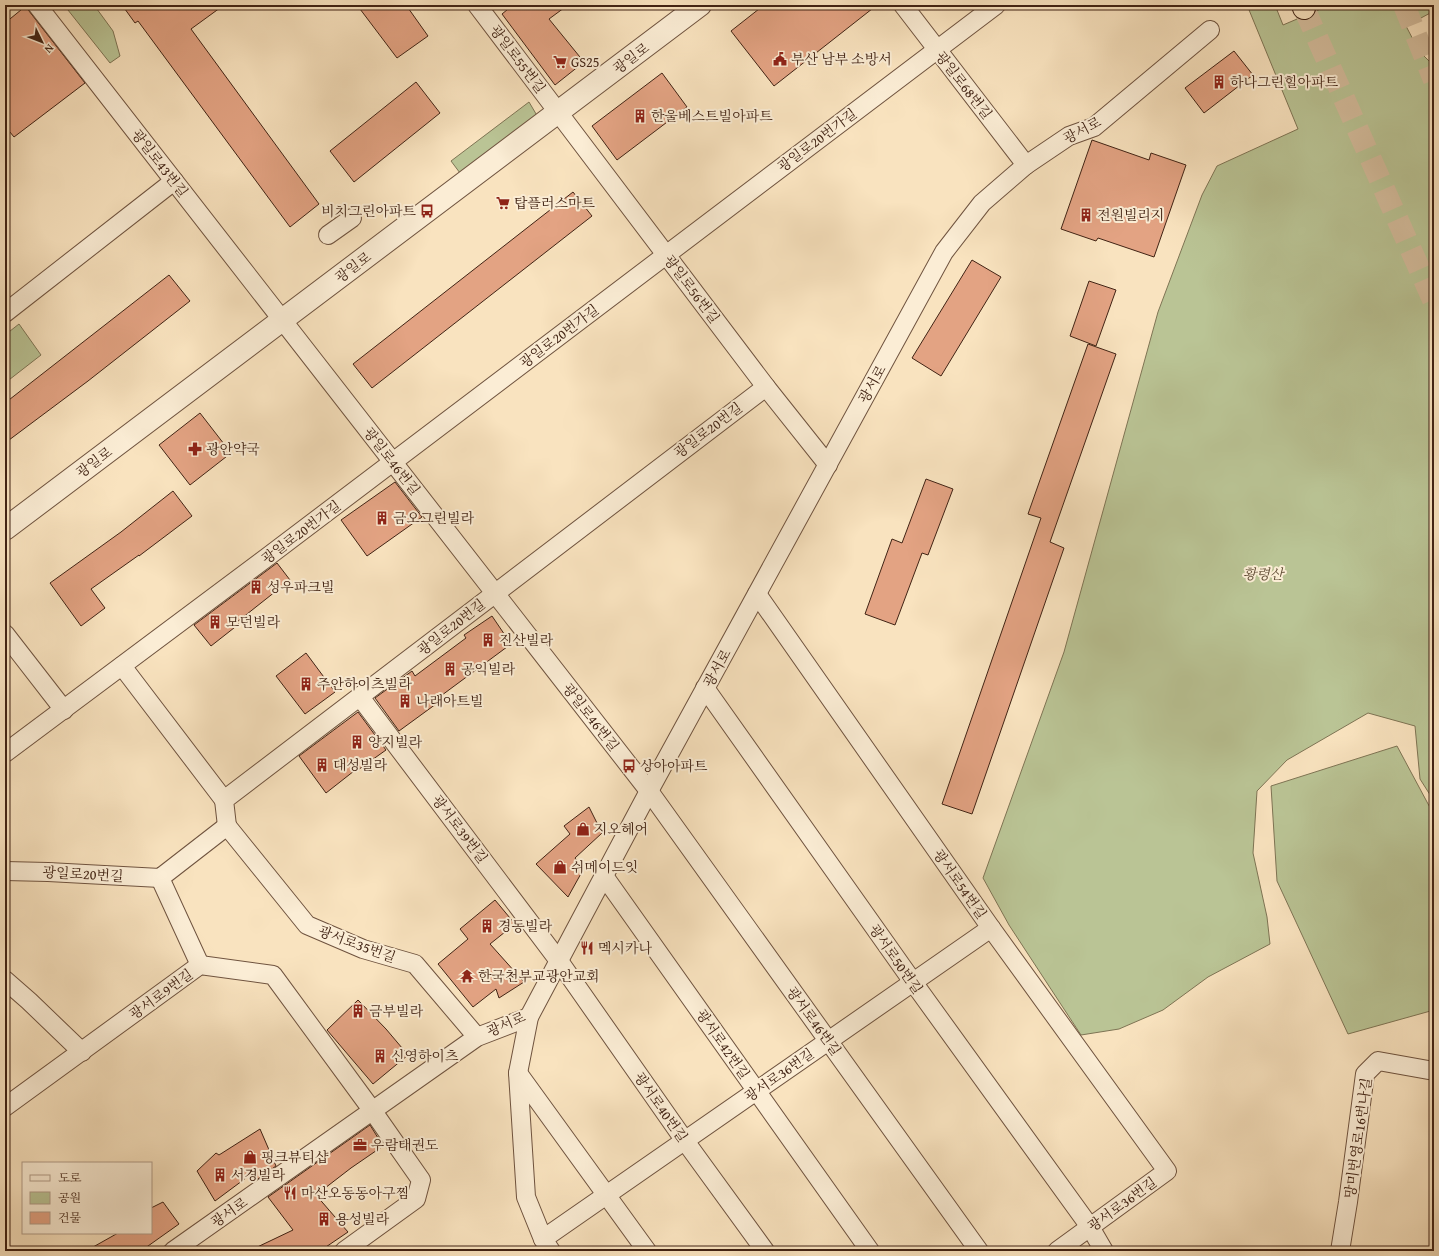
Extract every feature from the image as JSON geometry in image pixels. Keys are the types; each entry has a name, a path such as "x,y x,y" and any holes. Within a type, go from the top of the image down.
{"street":[{"name":"광일로43번길","path":"37,5 282,320"},
{"name":"광일로55번길","path":"477,5 558,112"},
{"name":"광일로","path":"5,529 700,5"},
{"name":"광일로68번길","path":"903,5 1026,165"},
{"name":"광일로20번가길","path":"5,753 64,710 996,5"},
{"name":"광서로","path":"173,1251 477,1037 529,1017 649,791 944,252 982,203 1026,165 1069,136 1094,127 1210,30"},
{"name":"광일로56번길","path":"558,112 766,386 828,465"},
{"path":"10,309 174,181"},
{"path":"328,236 352,218"},
{"name":"광일로46번길","path":"282,320 649,791"},
{"name":"광일로20번길","path":"224,800 766,386"},
{"name":"광서로54번길","path":"757,594 991,928 1167,1171"},
{"path":"5,634 64,710"},
{"path":"122,666 224,800 227,826 160,878 200,965"},
{"name":"광서로50번길","path":"705,688 913,982 1090,1227 1104,1251"},
{"name":"광서로39번길","path":"360,697 559,961"},
{"name":"광서로46번길","path":"649,791 979,1251"},
{"name":"광서로35번길","path":"227,826 307,925 363,949 415,964 477,1037"},
{"name":"광일로20번길","path":"5,871 160,878"},
{"name":"광서로42번길","path":"604,876 870,1251"},
{"name":"광서로36번길","path":"529,1017 518,1073 526,1197 547,1245 606,1195 991,928"},
{"name":"광서로40번길","path":"559,961 685,1141 765,1251"},
{"name":"광서로9번길","path":"5,1108 200,965 273,975 372,1110 421,1180 416,1199 344,1251"},
{"path":"5,980 82,1052"},
{"name":"망미번영로16번나길","path":"1340,1251 1365,1074 1378,1062 1434,1071"},
{"path":"518,1073 647,1251"},
{"name":"광서로36번길","path":"1057,1251 1167,1171"}],"green space":[{"path":"64,5 94,5 113,31 120,56 110,63"},
{"name":"황령산","path":"1247,5 1275,5 1283,25 1330,5 1434,5 1434,11 1406,26 1419,51 1430,62 1434,61 1434,801 1420,779 1415,726 1368,713 1287,760 1257,791 1253,853 1267,917 1270,944 1208,977 1163,1010 1119,1029 1081,1035 1009,925 983,878 1064,652 1158,312 1202,195 1217,166 1298,129"},
{"path":"529,102 542,124 466,181 451,161"},
{"path":"19,324 41,355 5,383 5,335"},
{"path":"1397,746 1434,815 1434,1010 1348,1034 1277,881 1271,786"}],"building":[{"path":"27,5 29,11 85,83 14,137 5,126 5,23"},
{"path":"122,5 224,5 191,29 319,204 290,227 138,21 135,23"},
{"path":"357,5 406,5 428,36 397,58"},
{"path":"513,5 568,5 549,19 584,62 555,85 502,14"},
{"name":"부산 남부 소방서","path":"764,5 877,5 774,86 731,31"},
{"name":"하나그린힐아파트","path":"1234,51 1253,75 1204,113 1185,88"},
{"name":"한울베스트빌아파트","path":"662,73 687,107 617,160 592,126"},
{"path":"416,82 440,113 354,182 330,151"},
{"path":"1092,140 1149,160 1151,153 1186,165 1154,257 1098,238 1096,241 1061,229"},
{"path":"573,192 592,216 372,388 353,364"},
{"path":"972,260 1001,277 941,376 912,358"},
{"path":"169,275 190,301 88,381 5,443 5,403"},
{"path":"1089,281 1116,290 1096,346 1070,336"},
{"path":"1088,344 1116,354 1050,542 1064,548 972,814 942,804 1041,518 1028,514"},
{"name":"광안약국","path":"200,413 231,453 190,485 159,445"},
{"path":"926,479 953,489 928,555 922,553 895,625 865,614 892,539 902,543"},
{"name":"금오그린빌라","path":"395,482 422,517 367,556 341,520"},
{"path":"173,491 192,516 139,556 91,589 105,608 81,626 50,583 121,532"},
{"path":"277,563 290,580 237,622 239,624 211,646 194,625"},
{"path":"492,616 511,644 434,701 436,704 399,731 375,698 412,671 415,676 466,638 464,635"},
{"name":"주안하이츠빌라","path":"306,653 335,692 305,714 276,676"},
{"path":"358,712 386,750 355,772 354,771 326,793 299,756"},
{"path":"589,807 602,833 575,858 583,870 568,897 536,864 570,834 564,826"},
{"path":"495,900 515,924 490,944 524,982 499,998 496,989 473,1007 438,964 468,939 460,929"},
{"path":"358,1000 386,1029 408,1055 373,1084 327,1030"},
{"path":"370,1125 383,1146 316,1195 348,1232 320,1251 249,1251 293,1230 268,1197"},
{"path":"260,1129 276,1166 255,1181 250,1175 215,1201 197,1171 216,1153 219,1155"},
{"path":"163,1202 179,1224 141,1251 86,1251 116,1234 152,1234 152,1208"}],"tunnel":[{"path":"1404,5 1434,80"},
{"path":"1304,8 1434,302"}],"place":[{"name":"부산 남부 소방서","path":"780,59"},
{"name":"GS25","path":"560,62"},
{"name":"하나그린힐아파트","path":"1219,82"},
{"name":"한울베스트빌아파트","path":"640,116"},
{"name":"탑플러스마트","path":"503,203"},
{"name":"비치그린아파트","path":"427,211"},
{"name":"전원빌리지","path":"1086,215"},
{"name":"광안약국","path":"195,449"},
{"name":"금오그린빌라","path":"382,518"},
{"name":"성우파크빌","path":"256,587"},
{"name":"모던빌라","path":"215,622"},
{"name":"진산빌라","path":"488,640"},
{"name":"공익빌라","path":"450,669"},
{"name":"주안하이츠빌라","path":"306,684"},
{"name":"나래아트빌","path":"405,701"},
{"name":"양지빌라","path":"357,742"},
{"name":"대성빌라","path":"322,765"},
{"name":"상아아파트","path":"629,766"},
{"name":"지오헤어","path":"583,829"},
{"name":"쉬메이드잇","path":"560,867"},
{"name":"경동빌라","path":"487,926"},
{"name":"멕시카나","path":"587,948"},
{"name":"한국천부교광안교회","path":"467,976"},
{"name":"금부빌라","path":"358,1011"},
{"name":"신영하이츠","path":"380,1056"},
{"name":"우람태권도","path":"360,1145"},
{"name":"핑크뷰티샵","path":"250,1157"},
{"name":"서경빌라","path":"220,1175"},
{"name":"마산오동동아구찜","path":"290,1193"},
{"name":"용성빌라","path":"324,1219"}]}
